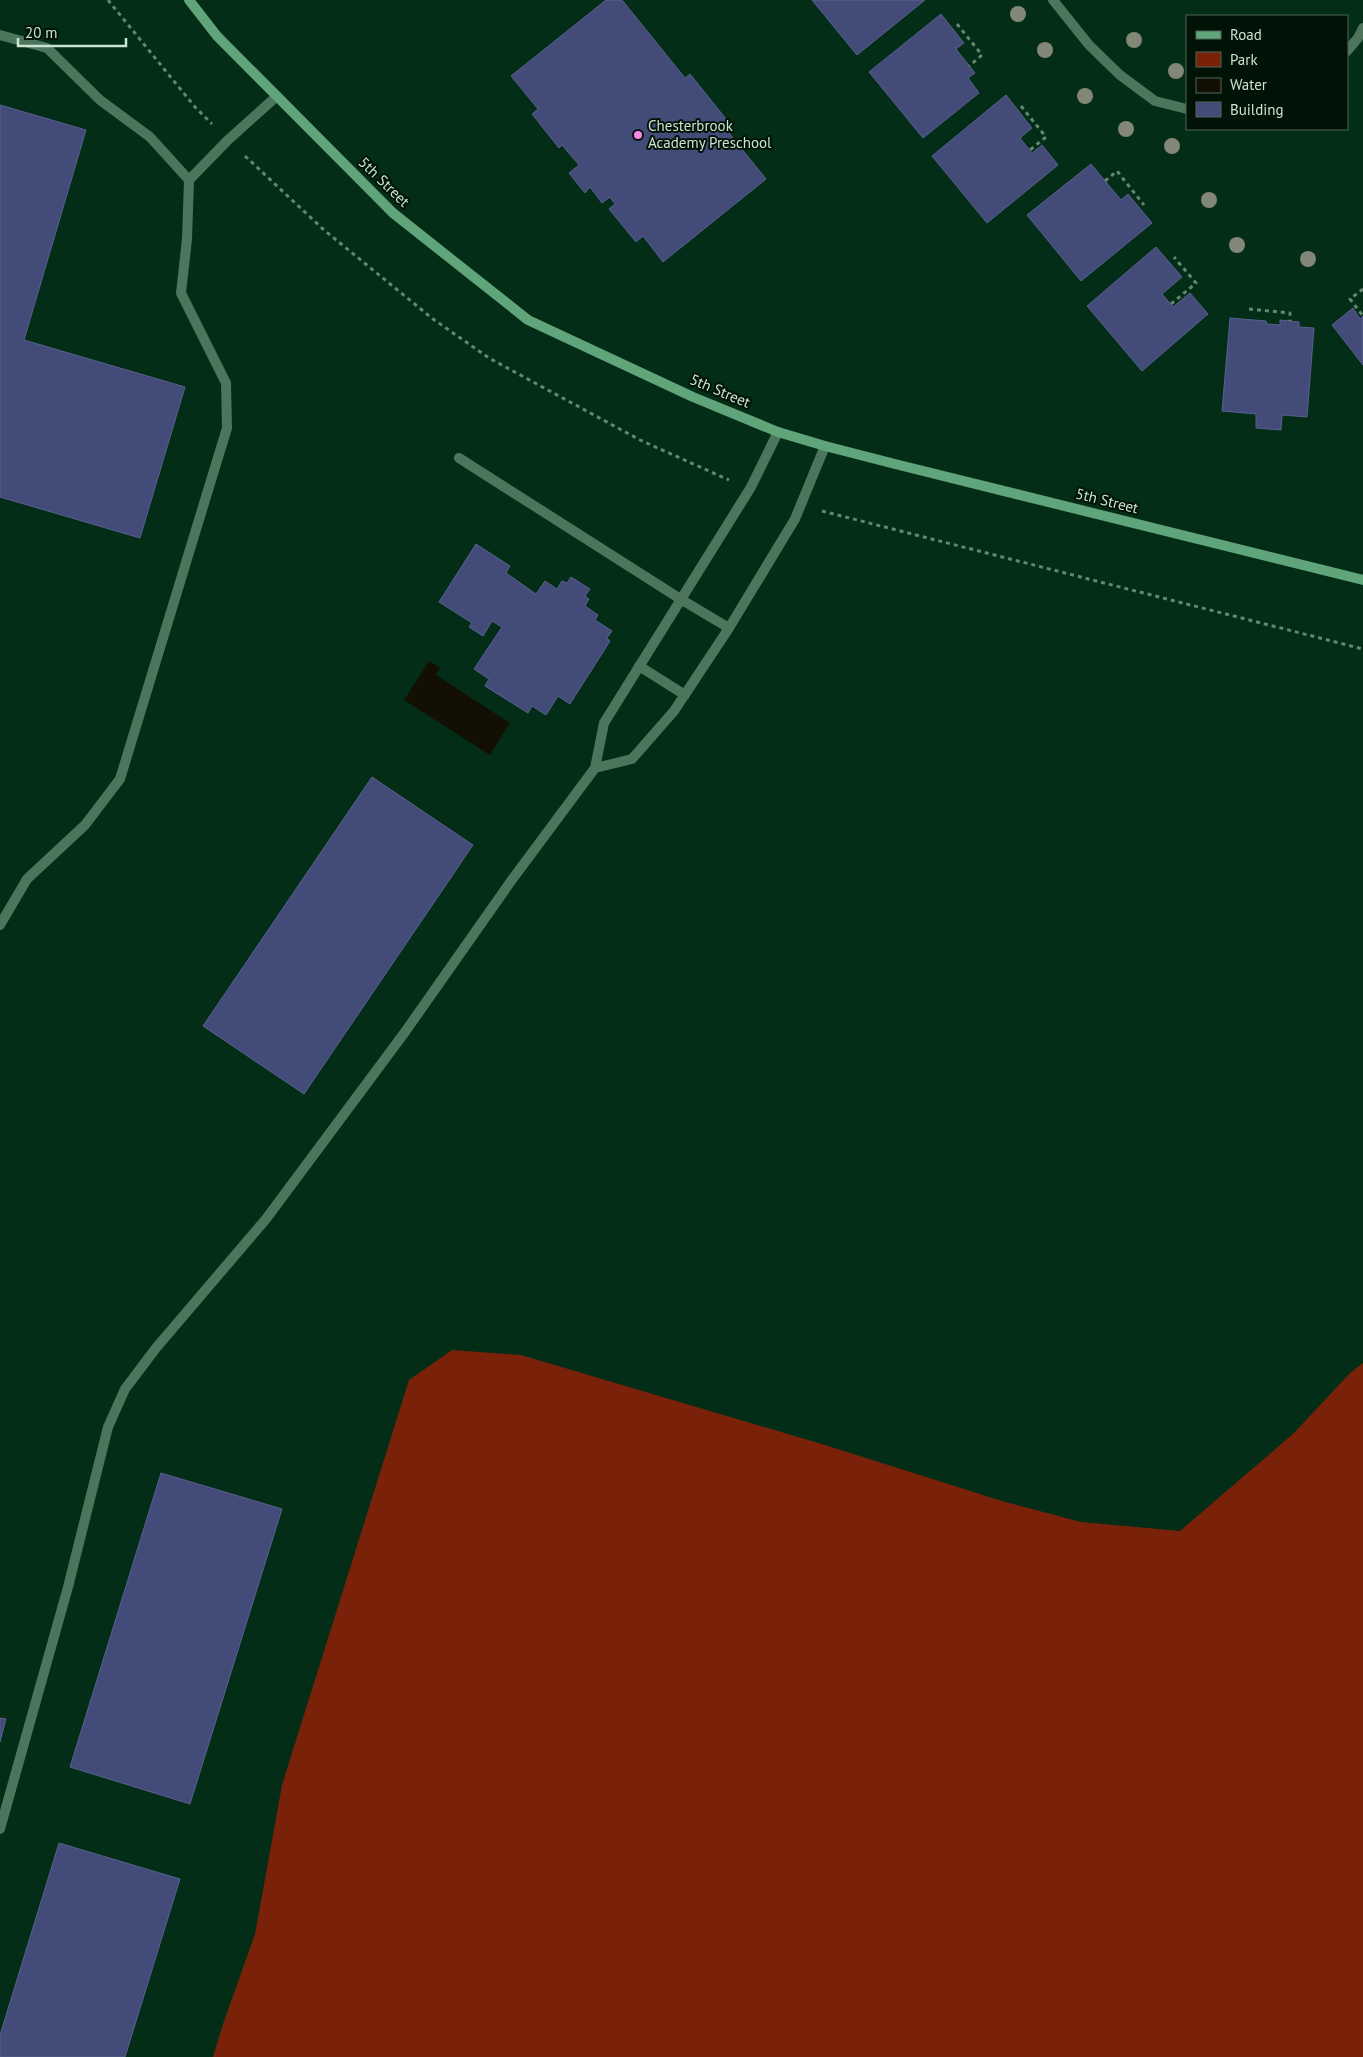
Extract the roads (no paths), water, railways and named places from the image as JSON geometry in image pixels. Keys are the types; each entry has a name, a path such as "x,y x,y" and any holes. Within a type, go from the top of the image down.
{"street":[{"name":"5th Street","path":"189,0 218,36 392,213 528,320 693,397 778,432 825,446 1363,580"},
{"path":"1053,0 1089,45 1120,75 1155,101 1186,109"},
{"path":"1348,50 1358,38 1363,28"},
{"path":"0,35 46,48 100,100 150,137 189,180"},
{"path":"0,924 27,880 85,825 120,780 228,428 226,383 180,293 187,239 189,180 228,140 277,96"},
{"path":"0,1828 68,1587 108,1427 124,1389 156,1348 266,1219 405,1032 511,881 595,768 604,723 682,600 750,487 778,432"},
{"path":"595,768 632,759 685,695 729,628 795,519 825,446"},
{"path":"459,458 729,628"},
{"path":"639,666 685,695"}],"water":[{"path":"429,661 440,668 436,675 510,723 490,755 404,700"}],"place":[{"name":"Chesterbrook Academy Preschool","path":"638,135"}]}
